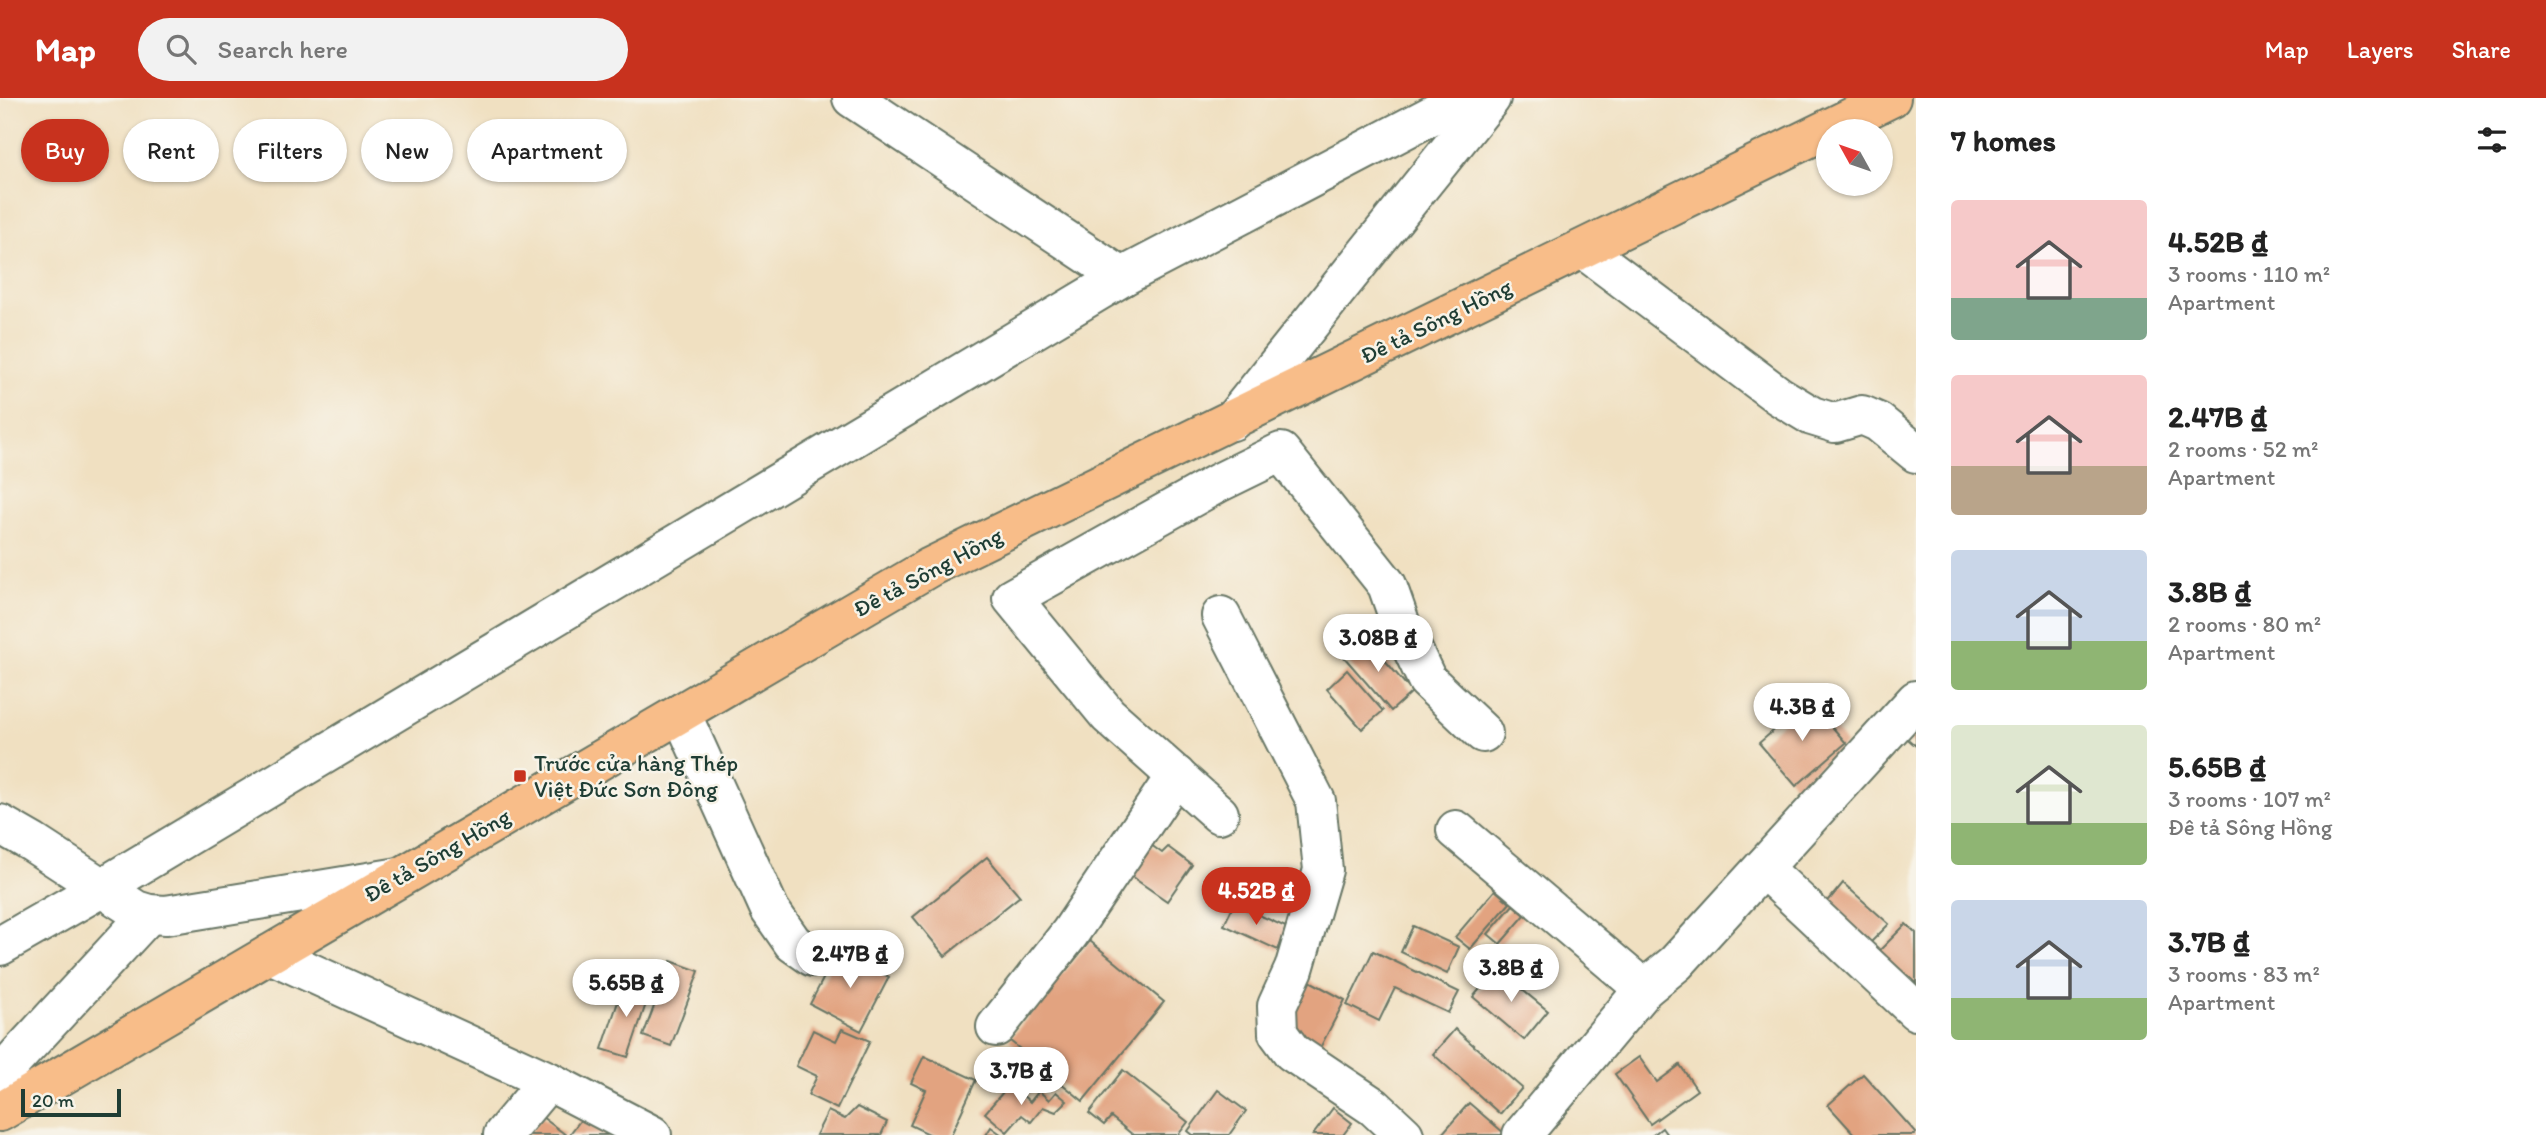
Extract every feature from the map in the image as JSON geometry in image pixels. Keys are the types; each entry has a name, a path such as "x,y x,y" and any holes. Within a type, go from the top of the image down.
{"main road":[{"name":"Đê tả Sông Hồng","path":"0,1112 930,567 1891,98"}],"street":[{"path":"0,946 1122,277 1465,98"},
{"path":"1231,421 1491,98"},
{"path":"865,102 1122,277"},
{"path":"1583,249 1779,396 1812,415 1835,423 1862,415 1878,422 1916,453"},
{"path":"1187,441 1218,484"},
{"path":"1219,814 1108,715 1012,598 1281,452 1387,585 1401,625 1427,680 1483,733"},
{"path":"1221,616 1316,801 1323,870 1294,969 1277,1006 1278,1033 1292,1052 1374,1107 1404,1135"},
{"path":"1522,1135 1644,989 1676,963 1916,700"},
{"path":"681,713 770,910 793,943 813,957"},
{"path":"996,1027 1070,933 1176,775"},
{"path":"0,824 136,910 149,914 166,915 399,877"},
{"path":"1456,830 1644,989"},
{"path":"1763,868 1916,1011"},
{"path":"0,1075 149,914"},
{"path":"270,954 548,1081 652,1135"},
{"path":"503,1135 548,1081"}],"building":[{"path":"1366,638 1412,692 1391,711 1344,657"},
{"path":"1347,670 1383,711 1362,729 1327,689"},
{"path":"1809,700 1846,743 1796,786 1759,743"},
{"path":"1916,721 1916,746 1903,735"},
{"path":"1143,839 1162,853 1168,847 1192,865 1167,901 1122,870"},
{"path":"987,857 1020,896 945,956 913,917"},
{"path":"1843,883 1889,924 1863,950 1820,911"},
{"path":"1495,890 1510,903 1470,949 1455,937"},
{"path":"1234,904 1288,928 1278,950 1224,925"},
{"path":"1513,905 1525,915 1500,944 1488,934"},
{"path":"1906,924 1916,933 1916,993 1876,954"},
{"path":"1413,926 1459,947 1447,974 1401,952"},
{"path":"1090,941 1164,1002 1083,1101 1009,1040"},
{"path":"838,950 889,977 861,1031 810,1004"},
{"path":"1373,951 1459,992 1448,1013 1395,988 1379,1021 1347,1005"},
{"path":"671,961 699,971 671,1046 643,1036"},
{"path":"1497,969 1548,1011 1524,1040 1473,997"},
{"path":"1306,979 1345,1000 1320,1048 1278,1026"},
{"path":"625,981 651,989 628,1057 602,1049"},
{"path":"842,1029 870,1041 837,1109 808,1095 817,1076 796,1066 813,1030 836,1041"},
{"path":"1455,1029 1522,1088 1500,1114 1433,1054"},
{"path":"924,1056 976,1080 951,1135 931,1135 910,1125 926,1090 911,1083"},
{"path":"1639,1057 1657,1082 1680,1065 1697,1090 1650,1124 1615,1074"},
{"path":"1123,1070 1188,1122 1178,1135 1133,1135 1111,1117 1104,1125 1089,1113"},
{"path":"1863,1074 1916,1133 1914,1135 1855,1135 1828,1105"},
{"path":"1010,1084 1030,1102 1039,1091 1049,1100 1056,1092 1067,1101 1056,1112 1043,1107 1031,1122 1022,1115 1007,1132 985,1113"},
{"path":"1218,1090 1246,1111 1229,1135 1193,1135 1188,1131"},
{"path":"1469,1103 1504,1133 1441,1135"},
{"path":"857,1107 887,1122 881,1135 816,1135 828,1111 845,1119"},
{"path":"1333,1108 1352,1123 1343,1135 1313,1135"},
{"path":"587,1112 611,1130 607,1135 569,1135"},
{"path":"542,1117 566,1135 528,1135"},
{"path":"991,1127 1002,1135 986,1135"},
{"path":"1662,1128 1667,1135 1653,1135"}],"place":[{"name":"Trước cửa hàng Thép Việt Đức Sơn Đông","path":"520,776"}]}
